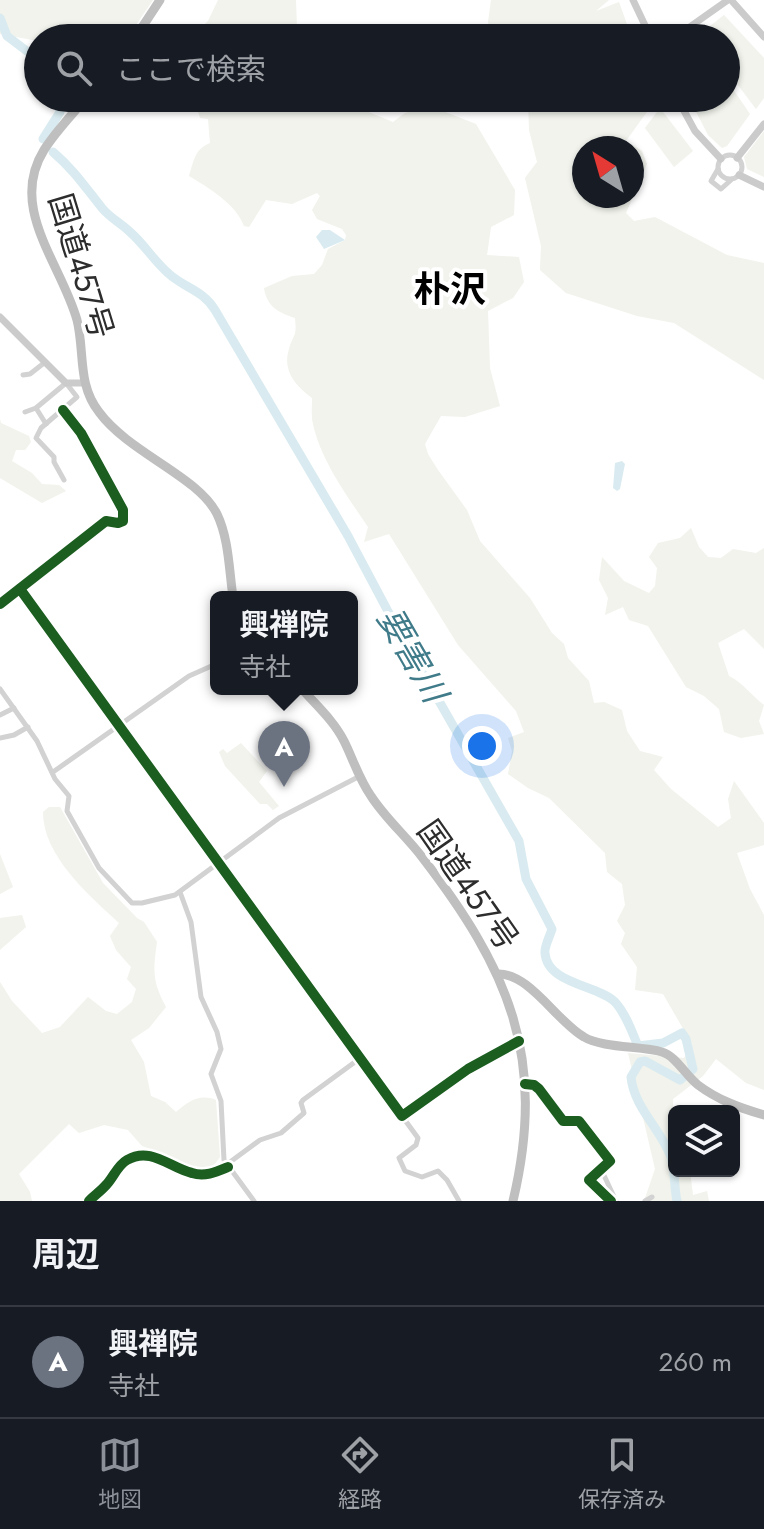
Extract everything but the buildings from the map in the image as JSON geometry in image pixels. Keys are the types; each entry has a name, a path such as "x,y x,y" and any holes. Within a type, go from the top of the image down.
{"highway":[{"path":"144,24 160,0"},
{"name":"国道457号","path":"75,112 45,148 34,171 30,189 35,223 77,320 83,383 96,409 119,435 202,493 213,506 224,535 232,591"},
{"name":"国道457号","path":"307,695 332,722 370,796 419,853 473,928 497,974 513,976 526,983 557,1016 584,1037 669,1055 686,1074 724,1101 764,1115"},
{"path":"497,974 512,1010 525,1084 524,1137 513,1201"}],"street":[{"path":"633,0 644,24"},
{"path":"695,24 730,0 764,37"},
{"path":"685,112 695,131 721,159"},
{"path":"737,158 764,124"},
{"path":"730,155 737,158 742,167 721,189 711,181 721,159 730,155"},
{"path":"718,169 722,176 764,187"},
{"path":"0,317 77,397 37,433 36,438 54,457 64,480"},
{"path":"23,375 30,374 44,363"},
{"path":"25,412 36,408 66,383 83,383"},
{"path":"36,408 46,425"},
{"path":"0,604 97,526 106,521 120,523 124,518 123,510 85,440 63,410"},
{"path":"20,589 418,1138 416,1145 399,1158 405,1171 422,1177 438,1171 459,1201"},
{"path":"53,772 189,676 210,667"},
{"path":"0,689 28,727 55,779 69,796 67,811 99,868 132,903 180,892 279,818 360,776"},
{"path":"0,715 14,708"},
{"path":"0,738 28,727"},
{"path":"180,892 191,922 201,997 214,1023 221,1049 211,1074 221,1101 227,1166 254,1201"},
{"path":"402,1116 468,1069 519,1041"},
{"path":"89,1201 129,1158 154,1156 190,1173 203,1175 227,1166 260,1140 281,1133 304,1113 303,1100 359,1059"},
{"path":"525,1084 539,1089 563,1121 579,1121 595,1139 610,1161 589,1180 614,1201"},
{"path":"601,1169 614,1201"},
{"path":"645,1201 652,1197"}],"shaded area":[{"path":"0,0 153,0 137,24 24,24 24,38 0,34"},
{"path":"218,0 296,0 297,24 205,24"},
{"path":"491,0 609,0 596,11 619,2 627,24 488,24"},
{"path":"724,15 732,24 713,24"},
{"path":"740,32 764,58 764,98 756,109 740,88"},
{"path":"740,99 750,114 727,146 722,148 708,135 696,112 740,112"},
{"path":"198,112 368,112 393,122 409,112 445,112 476,124 515,190 514,215 491,227 487,255 519,257 524,282 513,298 488,311 490,368 500,406 465,417 441,416 425,444 438,470 467,510 480,541 530,598 552,633 564,644 568,658 589,681 594,703 604,702 622,710 627,731 640,751 663,757 654,770 671,789 718,827 731,818 728,799 734,781 764,823 764,845 737,853 750,889 764,915 764,1090 746,1083 716,1059 703,1076 673,1099 673,1105 668,1105 668,1177 691,1177 693,1195 707,1191 709,1201 644,1201 655,1169 628,1053 684,1058 692,1044 663,994 635,990 637,967 621,944 625,933 617,921 625,905 622,884 607,872 605,853 549,798 508,774 512,751 508,738 524,732 516,711 458,645 389,534 364,542 368,527 336,478 317,438 312,421 312,398 296,383 289,371 287,357 295,332 295,318 274,308 264,288 292,276 314,274 322,265 328,249 345,240 346,235 342,229 317,219 312,210 320,196 317,193 292,204 266,200 249,227 244,226 228,204 189,176 198,152 210,143 208,119 200,118"},
{"path":"528,112 647,112 630,136 572,136 572,208 628,208 626,213 634,221 655,217 727,255 764,263 764,380 674,323 637,316 566,293 540,270 541,246 525,178 537,162 529,130"},
{"path":"657,112 663,112 693,151 674,167 645,128"},
{"path":"764,131 764,177 747,169 744,157"},
{"path":"322,230 330,230 345,240 324,249 316,237"},
{"path":"0,419 1,423 29,436 31,442 25,450 16,450 12,461 32,473 42,484 59,485 66,491 42,503 0,478"},
{"path":"622,461 625,464 617,491 613,488 615,463"},
{"path":"691,528 699,547 708,557 721,558 733,549 756,553 764,548 764,649 744,629 718,643 729,676 764,705 759,721 764,734 741,738 724,732 719,709 704,696 686,687 648,626 629,620 623,607 605,615 608,598 599,580 602,557 624,581 649,593 655,586 657,568 649,557 658,543 680,538"},
{"path":"241,743 267,771 259,782 279,806 273,810 267,804 260,804 225,766 219,752 223,749 227,753"},
{"path":"49,807 60,807 103,883 144,922 157,942 155,976 166,1007 149,1028 131,1040 144,1062 151,1096 165,1102 176,1112 199,1098 216,1100 220,1157 211,1169 191,1169 142,1146 128,1130 104,1125 79,1133 69,1124 19,1174 32,1201 0,1201 0,982 12,1001 42,1033 60,1027 88,997 106,1011 117,1014 132,1002 136,989 127,979 131,967 116,950 110,936 119,923 70,874 51,844 43,812"},
{"path":"0,854 13,887 0,894"},
{"path":"22,915 26,927 0,950 0,918"}],"waterway":[{"name":"要害川","path":"0,18 7,36 24,49"},
{"name":"要害川","path":"43,139 60,112"},
{"name":"要害川","path":"53,152 105,212 135,237 174,278 205,298 215,310 348,536 519,841 526,879 552,929 545,951 548,963 564,978 615,1002 638,1046 663,1043 682,1033 686,1039 693,1069 680,1080 645,1061 640,1062 631,1077 637,1099 671,1157 677,1201"}],"cycle path":[{"path":"0,604 106,521 123,521 123,510 81,433 63,410"},
{"path":"20,589 402,1116 468,1069 519,1041"},
{"path":"525,1084 539,1089 563,1121 579,1121 610,1161 589,1180 611,1201"},
{"path":"89,1201 121,1165 136,1156 160,1159 197,1174 228,1167"}],"place":[{"name":"興禅院","path":"284,787"}],"district":[{"name":"朴沢","path":"450,289"}]}
